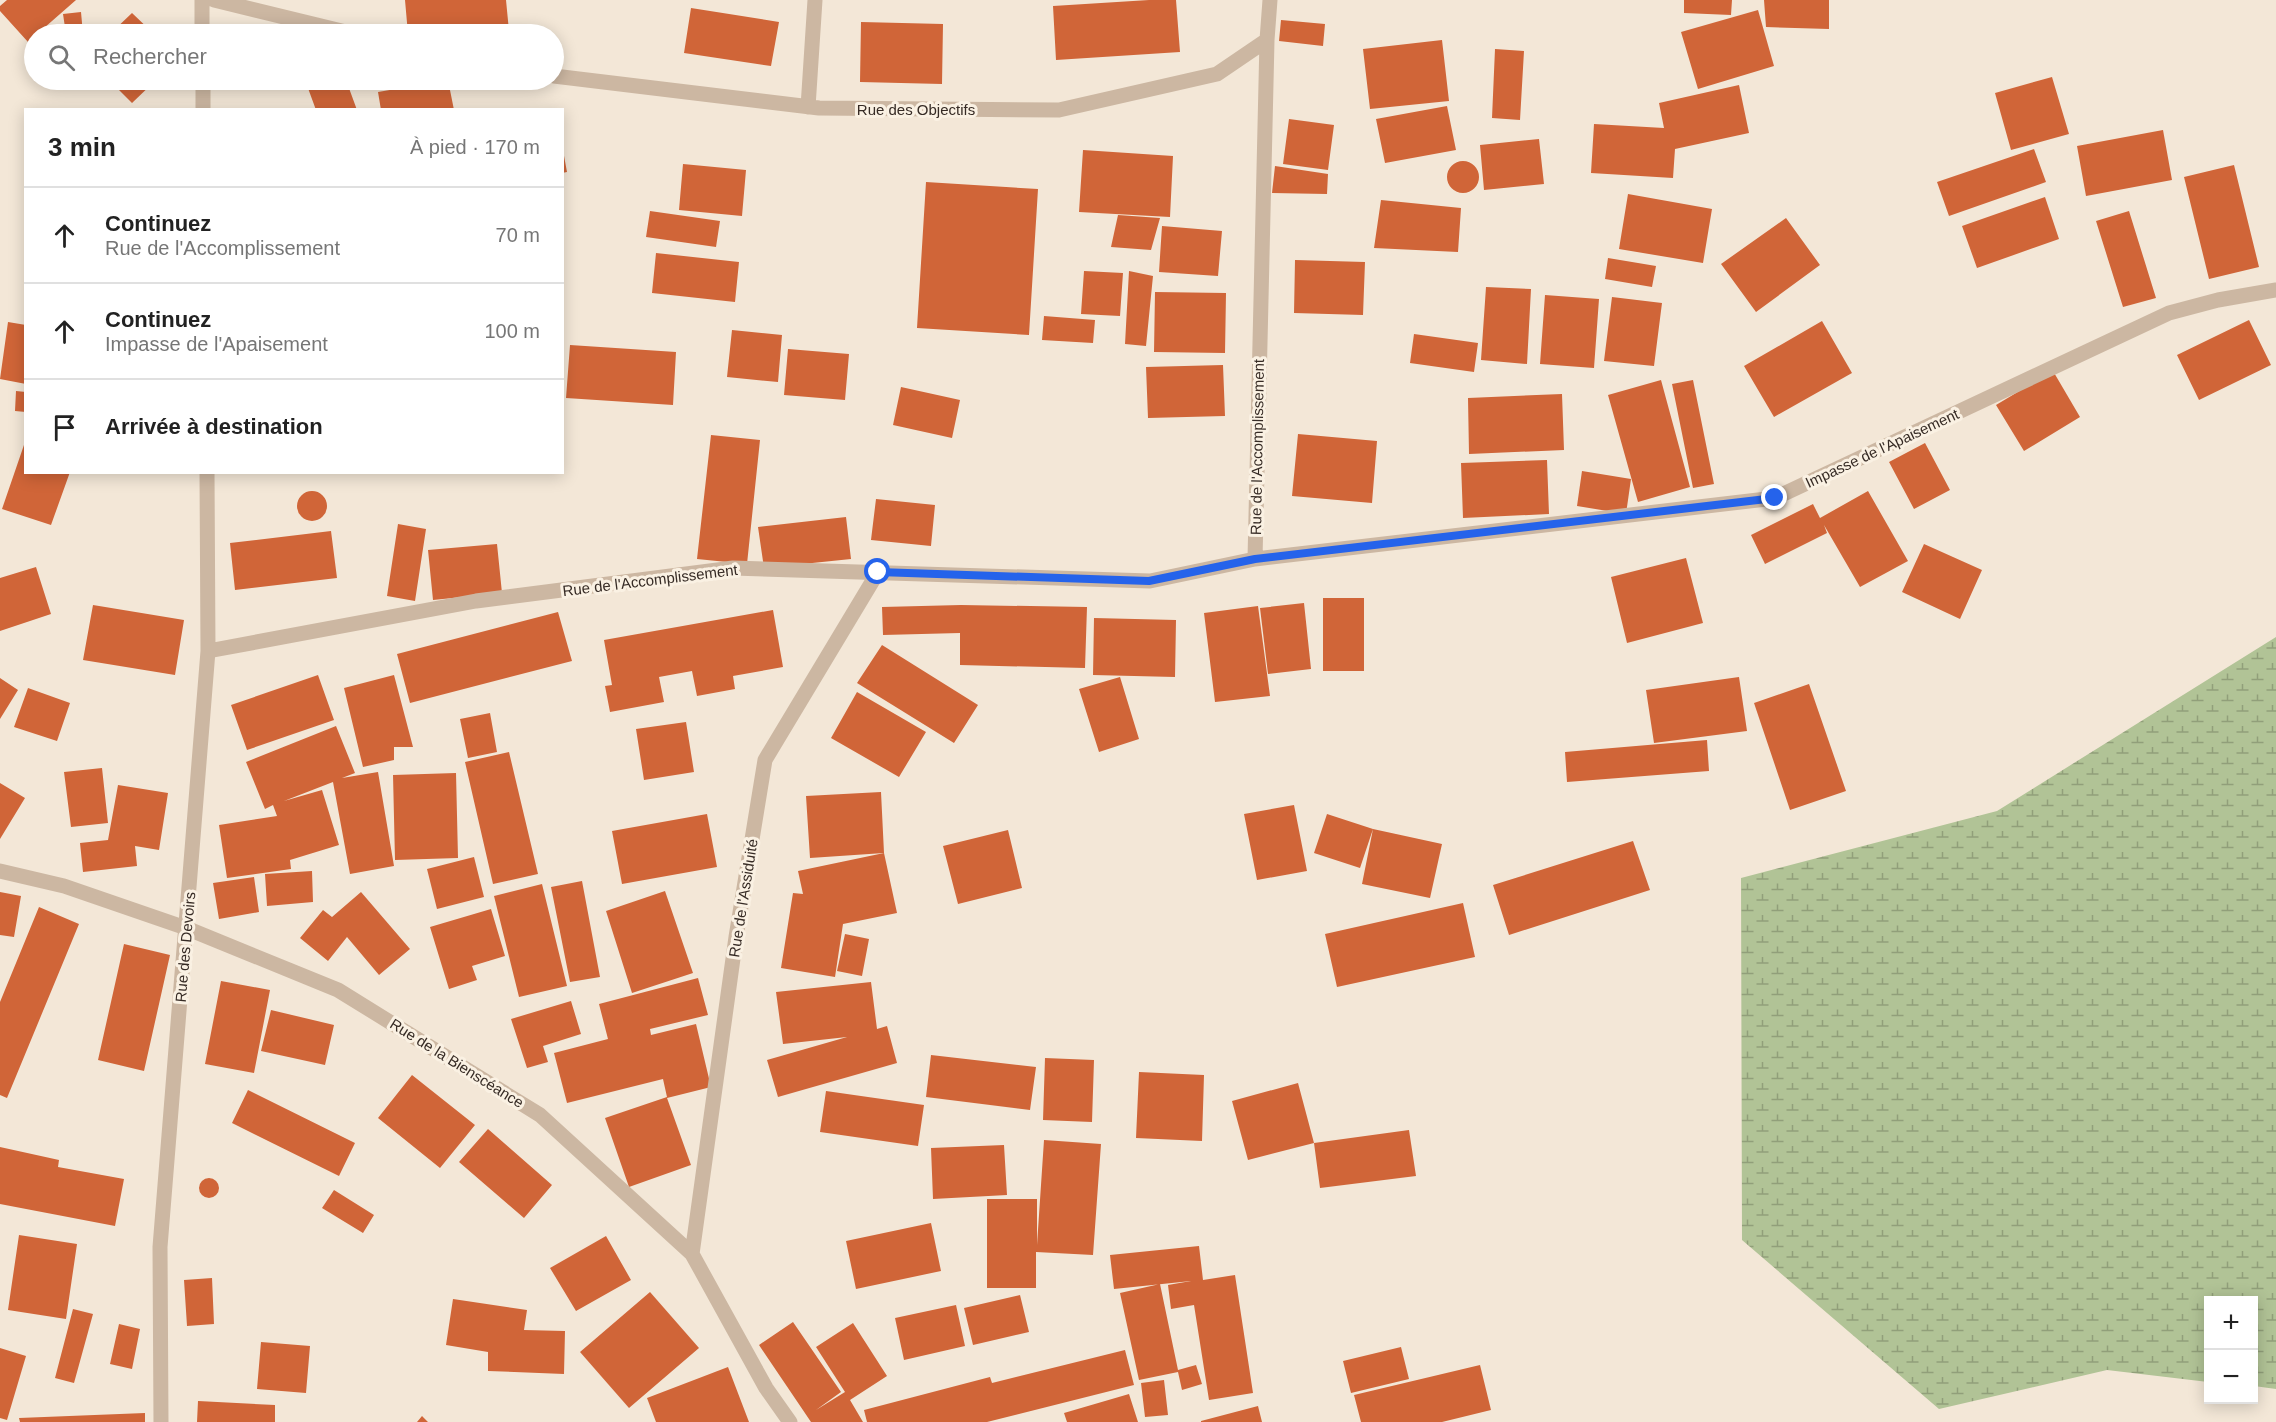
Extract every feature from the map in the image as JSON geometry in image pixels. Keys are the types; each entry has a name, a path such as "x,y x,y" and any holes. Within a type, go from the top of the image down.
{"street":[{"path":"202,0 202,24"},
{"path":"213,0 313,24"},
{"path":"808,107 815,0"},
{"name":"Rue de l'Accomplissement","path":"208,651 476,601 733,568 1149,581 1255,559 1267,40 1270,0"},
{"name":"Rue des Objectifs","path":"564,77 808,107 1059,110 1216,74 1267,40"},
{"path":"202,90 203,108"},
{"name":"Impasse de l'Apaisement","path":"1255,559 1775,498 2169,313 2218,300 2276,291"},
{"name":"Rue des Devoirs","path":"161,1422 160,1246 208,651 207,474"},
{"name":"Rue de l'Assiduité","path":"693,1254 736,937 765,760 878,572"},
{"name":"Rue de la Bienscéance","path":"0,871 64,886 186,928 338,990 540,1115 693,1254 766,1388 790,1422"}],"green space":[{"path":"2276,637 2276,1389 2258,1387 2258,1296 2204,1296 2204,1382 2107,1370 1939,1409 1742,1240 1741,878 1997,811"}],"building":[{"path":"7,0 76,0 49,24 24,24 24,38 0,11 0,6"},
{"path":"405,0 506,0 508,24 407,24"},
{"path":"1176,0 1180,52 1056,60 1053,6"},
{"path":"1684,0 1732,0 1731,15 1684,13"},
{"path":"1764,0 1829,0 1829,29 1766,27"},
{"path":"691,8 779,22 771,66 684,53"},
{"path":"1758,10 1774,66 1698,89 1681,32"},
{"path":"81,12 82,24 64,24 63,14"},
{"path":"132,13 144,24 120,24"},
{"path":"1281,20 1325,24 1323,46 1279,41"},
{"path":"861,22 943,24 942,84 860,82"},
{"path":"1442,40 1449,101 1370,109 1363,49"},
{"path":"1495,49 1524,51 1520,120 1492,118"},
{"path":"2052,77 2069,134 2011,150 1995,93"},
{"path":"1739,85 1749,133 1675,149 1673,178 1591,173 1594,124 1664,128 1659,103"},
{"path":"119,90 146,90 132,103"},
{"path":"309,90 350,90 356,108 315,108"},
{"path":"450,90 454,108 381,108 378,92"},
{"path":"1447,106 1456,150 1385,163 1376,119"},
{"path":"1289,119 1334,125 1328,170 1283,164"},
{"path":"2163,130 2172,180 2086,196 2077,146"},
{"path":"1539,139 1544,184 1484,190 1480,145"},
{"path":"2034,149 2046,182 1949,216 1937,182"},
{"path":"1083,150 1173,156 1170,217 1079,212"},
{"path":"564,156 567,172 564,173"},
{"path":"1463,161 1474,166 1479,177 1474,188 1463,193 1452,188 1447,177 1452,166"},
{"path":"683,164 746,170 742,216 679,210"},
{"path":"2234,165 2259,267 2209,279 2184,177"},
{"path":"1275,166 1328,174 1327,194 1272,193"},
{"path":"926,182 1038,189 1029,335 917,328"},
{"path":"1628,194 1712,209 1703,263 1619,249"},
{"path":"2045,197 2059,239 1977,268 1962,226"},
{"path":"1381,200 1461,208 1458,252 1374,248"},
{"path":"650,211 720,221 716,247 646,237"},
{"path":"2129,211 2156,298 2123,307 2096,221"},
{"path":"1118,215 1160,218 1151,250 1111,247"},
{"path":"1786,218 1820,265 1756,312 1721,264"},
{"path":"1162,226 1222,231 1218,276 1159,272"},
{"path":"656,253 739,262 735,302 652,293"},
{"path":"1608,258 1656,266 1652,287 1605,279"},
{"path":"1295,260 1365,262 1363,315 1294,313"},
{"path":"1084,271 1123,273 1120,316 1081,314"},
{"path":"1129,271 1153,276 1146,346 1125,344"},
{"path":"1486,287 1531,289 1527,364 1481,360"},
{"path":"1155,292 1226,293 1225,353 1154,352"},
{"path":"1545,295 1599,299 1594,368 1540,364"},
{"path":"1612,297 1662,303 1654,366 1604,361"},
{"path":"1044,316 1095,320 1093,343 1042,340"},
{"path":"2249,320 2271,365 2199,400 2177,355"},
{"path":"1822,321 1852,373 1774,417 1744,366"},
{"path":"8,322 24,325 24,384 0,379"},
{"path":"732,330 782,335 778,382 727,377"},
{"path":"1414,334 1478,343 1474,372 1410,363"},
{"path":"570,345 676,352 673,405 566,398"},
{"path":"788,349 849,354 845,400 784,395"},
{"path":"1223,365 1225,416 1148,418 1146,367"},
{"path":"2053,371 2080,417 2024,451 1996,405"},
{"path":"1661,380 1690,487 1638,502 1608,395"},
{"path":"1693,380 1714,484 1693,488 1672,384"},
{"path":"901,387 960,400 952,438 893,425"},
{"path":"16,391 24,392 24,412 15,411"},
{"path":"1562,394 1564,450 1469,454 1468,398"},
{"path":"1298,434 1377,441 1372,503 1292,496"},
{"path":"711,435 760,440 747,564 697,559"},
{"path":"1925,443 1950,490 1914,509 1889,462"},
{"path":"24,445 24,474 69,474 51,525 2,509"},
{"path":"1547,460 1549,514 1463,518 1461,463"},
{"path":"1582,471 1631,479 1626,514 1577,506"},
{"path":"312,491 323,495 327,506 323,517 312,521 301,517 297,506 301,495"},
{"path":"1868,491 1908,561 1860,587 1824,525 1827,533 1765,564 1751,535 1813,504 1820,518"},
{"path":"876,499 935,505 931,546 871,540"},
{"path":"846,517 851,559 764,568 758,527"},
{"path":"398,524 426,529 415,601 387,596"},
{"path":"331,531 337,578 235,590 230,543"},
{"path":"497,544 502,593 433,600 428,550"},
{"path":"1924,544 1982,570 1960,619 1902,592"},
{"path":"1686,558 1703,623 1627,643 1611,577"},
{"path":"36,567 51,614 0,631 0,578"},
{"path":"1323,598 1364,598 1364,671 1323,671"},
{"path":"1304,603 1311,669 1268,674 1260,608"},
{"path":"93,605 184,620 175,675 83,660"},
{"path":"961,605 1087,607 1085,668 960,665 960,633 883,635 882,607"},
{"path":"1258,606 1270,696 1215,702 1204,613"},
{"path":"773,610 783,667 733,676 735,689 697,696 692,671 659,677 664,702 610,712 605,686 612,685 604,640"},
{"path":"558,612 572,661 410,703 397,654"},
{"path":"1094,618 1176,620 1175,677 1093,675"},
{"path":"882,645 978,705 954,743 857,683"},
{"path":"318,675 334,720 247,750 231,705"},
{"path":"394,675 413,747 394,747 394,760 363,767 344,688"},
{"path":"1120,677 1139,739 1099,752 1079,689"},
{"path":"1739,677 1747,731 1654,743 1646,690"},
{"path":"0,678 18,690 0,719"},
{"path":"1809,684 1846,791 1790,810 1754,703"},
{"path":"28,688 70,703 57,741 14,727"},
{"path":"857,692 926,732 899,777 831,738"},
{"path":"490,713 497,752 468,758 460,719"},
{"path":"686,722 694,772 644,780 636,729"},
{"path":"336,726 355,773 342,778 378,772 394,866 350,874 333,782 284,801 322,790 339,845 290,860 291,869 227,878 219,825 277,816 273,805 265,809 246,762"},
{"path":"1707,740 1709,771 1567,782 1565,752"},
{"path":"509,752 538,874 493,884 465,762"},
{"path":"102,768 108,823 71,827 64,772"},
{"path":"456,773 458,858 395,860 393,775"},
{"path":"0,783 25,798 0,839"},
{"path":"118,785 168,793 159,850 135,846 137,866 83,872 80,843 108,840"},
{"path":"881,792 884,853 810,858 806,796"},
{"path":"1294,805 1307,871 1257,880 1244,814"},
{"path":"707,814 717,867 622,884 612,831"},
{"path":"1327,814 1373,829 1360,868 1314,853"},
{"path":"1373,829 1442,844 1430,898 1362,884"},
{"path":"1008,830 1022,888 958,904 943,846"},
{"path":"1633,841 1650,890 1509,935 1493,885"},
{"path":"884,853 897,913 843,924 835,977 781,968 793,893 803,894 798,871"},
{"path":"474,857 484,897 437,909 427,869"},
{"path":"312,871 313,902 267,906 265,874"},
{"path":"254,877 259,912 219,919 213,883"},
{"path":"582,881 600,977 570,982 551,887"},
{"path":"542,884 567,986 519,997 494,896"},
{"path":"665,891 693,973 632,993 606,911"},
{"path":"0,892 21,896 14,937 0,935"},
{"path":"361,892 410,949 379,975 347,937 328,961 300,938 323,910 332,917"},
{"path":"1463,903 1475,957 1337,987 1325,934"},
{"path":"39,907 79,924 7,1098 0,1095 0,1002"},
{"path":"491,909 505,956 472,966 477,980 449,989 430,927"},
{"path":"845,934 869,939 862,976 837,971"},
{"path":"124,944 170,955 144,1071 98,1060"},
{"path":"698,978 708,1015 650,1029 651,1035 696,1024 711,1087 667,1098 691,1165 629,1187 605,1118 667,1097 663,1079 567,1103 554,1053 608,1039 599,1004"},
{"path":"221,981 270,990 254,1073 205,1064"},
{"path":"871,982 877,1029 887,1026 897,1063 778,1097 767,1060 847,1037 783,1044 776,992"},
{"path":"571,1001 581,1034 543,1046 548,1062 527,1068 511,1019"},
{"path":"271,1010 334,1025 325,1065 261,1051"},
{"path":"931,1055 1036,1067 1030,1110 926,1097"},
{"path":"1045,1058 1094,1060 1092,1122 1043,1120"},
{"path":"1139,1072 1204,1075 1202,1141 1136,1138"},
{"path":"412,1075 475,1125 440,1168 378,1118"},
{"path":"1298,1083 1314,1143 1248,1160 1232,1101"},
{"path":"248,1090 355,1143 339,1176 232,1123"},
{"path":"826,1091 924,1105 918,1146 820,1132"},
{"path":"488,1129 552,1185 524,1218 459,1162"},
{"path":"1409,1130 1416,1176 1320,1188 1314,1143"},
{"path":"1044,1140 1101,1144 1093,1255 1036,1252 1036,1288 987,1288 987,1199 1037,1199 1037,1245"},
{"path":"1004,1145 1007,1195 933,1199 931,1148"},
{"path":"0,1147 59,1160 58,1167 124,1179 115,1226 0,1204"},
{"path":"209,1178 216,1181 219,1188 216,1195 209,1198 202,1195 199,1188 202,1181"},
{"path":"334,1190 374,1215 363,1233 322,1208"},
{"path":"931,1223 941,1271 856,1289 846,1241"},
{"path":"19,1235 77,1244 66,1319 8,1310"},
{"path":"606,1236 631,1280 576,1311 550,1268"},
{"path":"1199,1246 1203,1280 1235,1275 1253,1393 1209,1400 1194,1305 1171,1309 1168,1285 1191,1281 1114,1289 1110,1255"},
{"path":"212,1278 214,1324 187,1326 184,1280"},
{"path":"1160,1284 1178,1370 1196,1365 1202,1384 1182,1390 1178,1372 1139,1380 1120,1293"},
{"path":"650,1292 699,1348 629,1408 580,1352"},
{"path":"1020,1295 1029,1332 973,1345 964,1308"},
{"path":"453,1299 527,1310 524,1330 565,1331 564,1374 488,1371 488,1352 446,1345"},
{"path":"956,1305 965,1346 904,1360 895,1318"},
{"path":"73,1309 93,1314 74,1383 55,1378"},
{"path":"793,1322 841,1392 816,1410 845,1392 816,1347 853,1323 887,1376 850,1400 863,1422 811,1422 759,1345"},
{"path":"119,1324 140,1329 132,1369 110,1364"},
{"path":"261,1342 310,1346 306,1393 257,1389"},
{"path":"1401,1347 1409,1379 1351,1393 1343,1361"},
{"path":"0,1348 26,1356 7,1420 0,1418"},
{"path":"1125,1350 1134,1385 987,1422 867,1422 864,1410 990,1377 992,1383"},
{"path":"1480,1365 1491,1410 1442,1422 1361,1422 1354,1395"},
{"path":"728,1367 749,1422 656,1422 647,1398"},
{"path":"1164,1380 1168,1415 1145,1417 1141,1383"},
{"path":"1129,1394 1138,1422 1067,1422 1064,1413"},
{"path":"198,1401 275,1405 275,1422 197,1422"},
{"path":"1258,1406 1262,1422 1201,1422 1201,1421"},
{"path":"145,1413 145,1422 20,1422 19,1418"},
{"path":"422,1416 428,1422 417,1422"}],"route":[{"path":"878,572 1149,581 1255,559 1775,498"}]}
